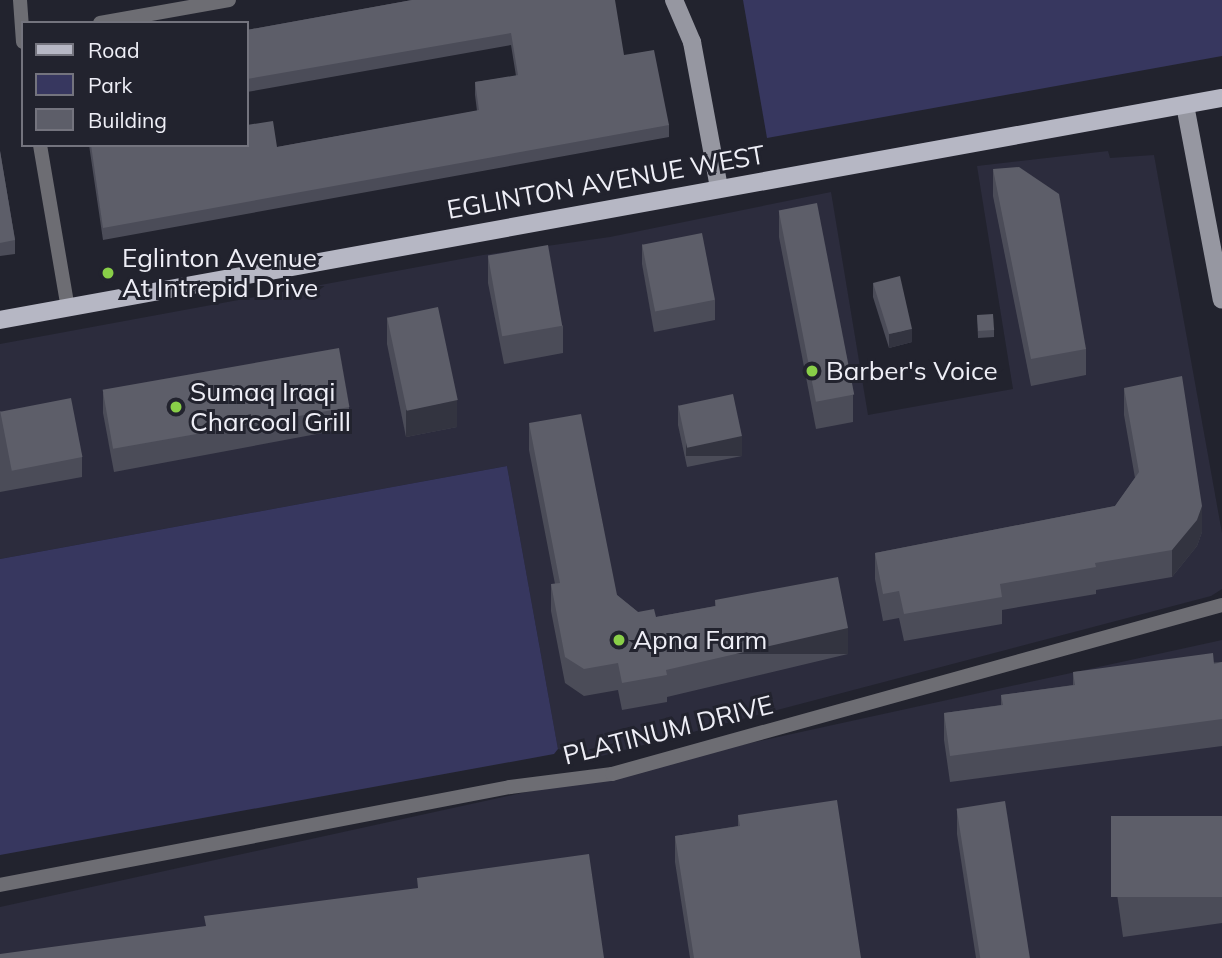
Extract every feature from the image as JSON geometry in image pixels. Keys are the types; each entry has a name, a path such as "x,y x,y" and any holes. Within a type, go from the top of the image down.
{"main road":[{"name":"EGLINTON AVENUE WEST","path":"0,320 719,187 1222,98"}],"street":[{"path":"20,0 21,21"},
{"path":"111,21 229,0"},
{"path":"674,0 692,42 719,187"},
{"path":"1185,105 1222,300"},
{"path":"40,147 68,308"},
{"name":"PLATINUM DRIVE","path":"0,885 510,787 611,774 1220,608"}],"shaded area":[{"path":"1108,151 1110,158 1154,155 1222,533 1222,589 1211,596 594,758 558,749 507,466 0,559 0,344 483,255 610,237 831,192 868,415 1013,389 977,166"},
{"path":"1222,640 1222,958 0,958 0,907"}],"green space":[{"path":"743,0 1222,0 1222,56 767,138"},
{"path":"507,466 558,749 554,754 0,855 0,559"}],"building":[{"path":"412,0 615,0 624,55 654,50 669,125 103,228 91,147 248,147 248,125 273,121 277,147 479,110 475,82 518,75 511,33 248,79 248,30"},
{"path":"0,151 15,240 0,243"},
{"path":"1019,167 1059,194 1086,349 1031,359 993,169"},
{"path":"817,203 854,394 816,402 779,210"},
{"path":"702,233 715,300 655,311 642,245"},
{"path":"548,245 562,326 502,336 488,256"},
{"path":"900,276 912,329 889,334 873,283"},
{"path":"438,307 458,400 407,411 387,318"},
{"path":"993,314 994,330 978,331 977,315"},
{"path":"339,348 349,407 113,449 103,390"},
{"path":"1182,376 1202,506 1197,520 1172,550 1095,563 1096,567 1000,584 1002,597 904,614 899,591 883,594 875,553 1115,506 1139,472 1124,388"},
{"path":"733,394 742,436 687,448 678,406"},
{"path":"71,398 82,457 12,471 0,412"},
{"path":"581,414 617,595 638,612 654,609 656,617 716,606 715,600 838,577 848,628 666,670 667,675 622,683 618,663 584,669 565,657 551,584 560,583 529,423"},
{"path":"1213,653 1214,664 1222,662 1222,719 950,756 944,713 1003,705 1001,695 1075,685 1073,672"},
{"path":"837,800 861,958 694,958 675,836 740,826 738,815"},
{"path":"1005,801 1030,958 980,958 957,809"},
{"path":"1111,816 1222,816 1222,897 1111,897"},
{"path":"589,854 604,958 0,958 0,954 206,926 204,916 418,888 417,878"}],"place":[{"name":"Eglinton Avenue At Intrepid Drive","path":"108,273"},
{"name":"Barber's Voice","path":"812,371"},
{"name":"Sumaq Iraqi Charcoal Grill","path":"176,407"},
{"name":"Apna Farm","path":"619,640"}]}
